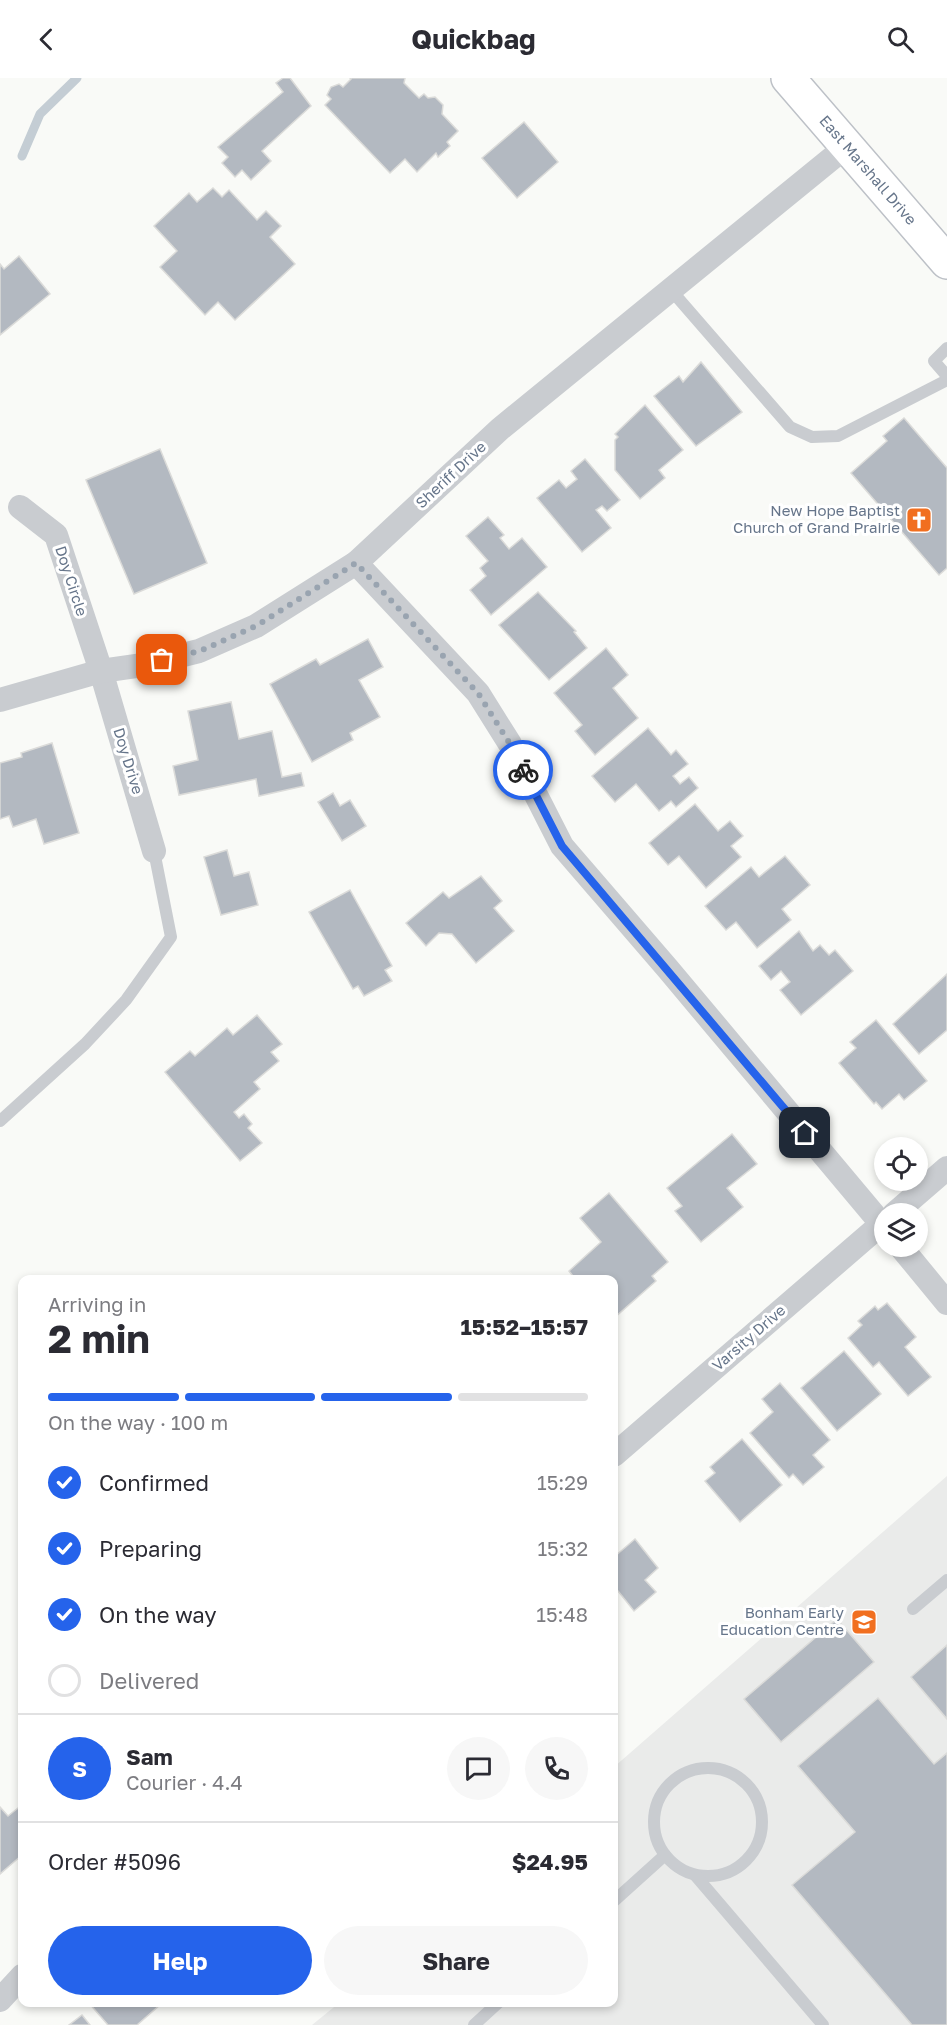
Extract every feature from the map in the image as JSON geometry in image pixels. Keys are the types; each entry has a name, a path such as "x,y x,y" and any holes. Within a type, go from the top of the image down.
{"street":[{"name":"East Marshall Drive","path":"788,78 947,262"},
{"name":"Sheriff Drive","path":"0,700 101,671 143,665 200,651 256,626 356,563 500,429 847,146"},
{"name":"Doy Circle","path":"20,507 56,535 101,671"},
{"path":"356,563 478,693 510,744 562,846 874,1208"},
{"name":"Doy Drive","path":"101,671 154,851"},
{"name":"Varsity Drive","path":"907,1203 947,1168"},
{"name":"Varsity Drive","path":"618,1452 874,1232"},
{"path":"909,1257 947,1303"},
{"path":"0,2000 18,1980"}],"lane":[{"path":"671,290 790,427 812,437 838,436 947,378 934,361 947,348"},
{"path":"0,1121 106,1022 126,1000 171,937 154,851"},
{"path":"913,1609 947,1580"},
{"path":"700,1768 719,1769 735,1774 748,1785 758,1800 762,1816 762,1833 756,1849 745,1863 731,1872 714,1876 696,1875 679,1868 665,1855 656,1838 654,1820 658,1802 667,1786 682,1774 700,1768"},
{"path":"618,1897 665,1855"},
{"path":"696,1875 823,2025"},
{"path":"474,2025 494,2007"}],"shaded area":[{"name":"Bonham Early Education Centre","path":"947,1476 947,2025 312,2025 334,2007 618,2007 618,1764"}],"building":[{"path":"283,78 290,78 311,106 262,151 271,161 251,180 242,170 235,177 222,163 228,157 218,147 283,92 276,83"},
{"path":"350,78 405,78 404,83 419,98 424,94 428,98 435,97 443,105 442,114 458,131 447,142 450,146 438,157 436,153 417,172 405,159 390,173 325,105 331,99 327,95 331,87 339,84 343,87"},
{"path":"524,122 558,162 517,198 482,158"},
{"path":"213,188 222,197 229,190 257,220 266,211 281,226 270,237 295,264 235,320 218,302 205,315 160,267 177,251 154,226 189,193 197,202"},
{"path":"19,256 50,294 0,335 0,264 4,269"},
{"path":"701,362 742,412 696,446 654,396 679,376 683,382"},
{"path":"645,405 683,450 659,470 665,478 640,499 615,470 615,440 618,437 615,434"},
{"name":"New Hope Baptist Church of Grand Prairie","path":"904,418 947,468 947,568 939,575 851,473 887,441 883,436"},
{"path":"160,449 207,563 134,594 86,480"},
{"path":"585,459 620,500 607,511 602,506 596,510 611,528 582,552 537,498 559,480 566,488 577,479 571,471"},
{"path":"488,517 504,535 500,538 509,549 522,538 547,567 491,615 470,590 486,576 480,568 488,561 466,536"},
{"path":"538,592 576,631 574,632 587,648 549,680 499,625"},
{"path":"368,639 383,667 359,680 380,717 350,733 353,740 312,762 270,684 316,659 320,665"},
{"path":"606,648 628,675 613,688 638,718 595,755 575,731 582,725 554,693"},
{"path":"231,702 239,739 272,731 282,777 301,773 304,786 259,796 256,779 179,795 173,766 198,760 188,711"},
{"path":"648,728 671,755 676,750 688,764 673,776 680,784 689,777 698,788 676,807 671,801 659,811 636,784 615,802 592,776"},
{"path":"52,743 79,833 44,844 36,819 13,827 9,816 0,819 0,763 22,757 21,753"},
{"path":"333,793 340,806 350,800 366,826 342,841 318,802"},
{"path":"695,804 718,831 730,821 743,836 731,846 741,857 706,888 679,856 668,865 649,843"},
{"path":"227,850 234,876 249,872 258,905 221,915 204,857"},
{"path":"785,856 810,885 782,909 791,920 757,948 736,922 726,930 705,906 751,867 759,877"},
{"path":"481,876 502,901 494,908 514,931 476,963 452,934 439,933 426,946 406,923 443,892 449,898"},
{"path":"350,890 392,966 385,970 392,981 364,996 358,986 353,989 309,912"},
{"path":"799,931 813,951 820,945 829,955 835,950 853,971 801,1015 780,990 790,982 781,971 771,980 759,966"},
{"path":"947,974 947,1030 919,1054 893,1024"},
{"path":"257,1015 282,1044 271,1052 279,1061 254,1082 260,1089 234,1112 239,1118 244,1114 252,1124 248,1128 262,1143 240,1161 165,1072 190,1051 195,1056 227,1028 233,1035"},
{"path":"876,1020 927,1081 904,1100 899,1094 882,1109 876,1102 874,1104 839,1063 856,1048 850,1042"},
{"path":"732,1134 757,1164 727,1188 743,1207 701,1242 675,1211 682,1206 667,1188"},
{"path":"609,1193 668,1262 652,1276 656,1281 618,1314 618,1275 572,1275 569,1271 601,1242 580,1218"},
{"path":"887,1303 916,1337 905,1347 931,1377 908,1396 879,1362 873,1367 848,1338 862,1325 858,1321 875,1306 878,1310"},
{"path":"844,1351 881,1394 837,1431 801,1388"},
{"path":"780,1383 830,1440 813,1455 824,1467 803,1485 793,1474 789,1478 750,1433 773,1412 762,1399"},
{"path":"742,1439 782,1485 740,1522 705,1481 715,1473 710,1467"},
{"path":"635,1539 658,1568 645,1580 656,1592 634,1611 618,1591 618,1554"},
{"path":"837,1619 874,1662 781,1742 744,1699"},
{"path":"947,1645 947,1719 911,1677"},
{"path":"878,1698 934,1764 947,1753 947,2025 912,2025 792,1885 855,1832 798,1766"},
{"path":"0,1807 8,1816 18,1808 18,1858 0,1874"},
{"path":"92,2007 158,2007 137,2025 108,2025"},
{"path":"82,2015 90,2025 69,2025"}],"waterway":[{"path":"22,156 40,114 77,78"}],"way so far":[{"path":"162,660 200,651 256,626 356,563 478,693 510,744 523,770"}],"place":[{"name":"New Hope Baptist Church of Grand Prairie","path":"919,520"},
{"name":"Bonham Early Education Centre","path":"864,1622"}],"route":[{"path":"523,770 562,846 805,1133"}]}
